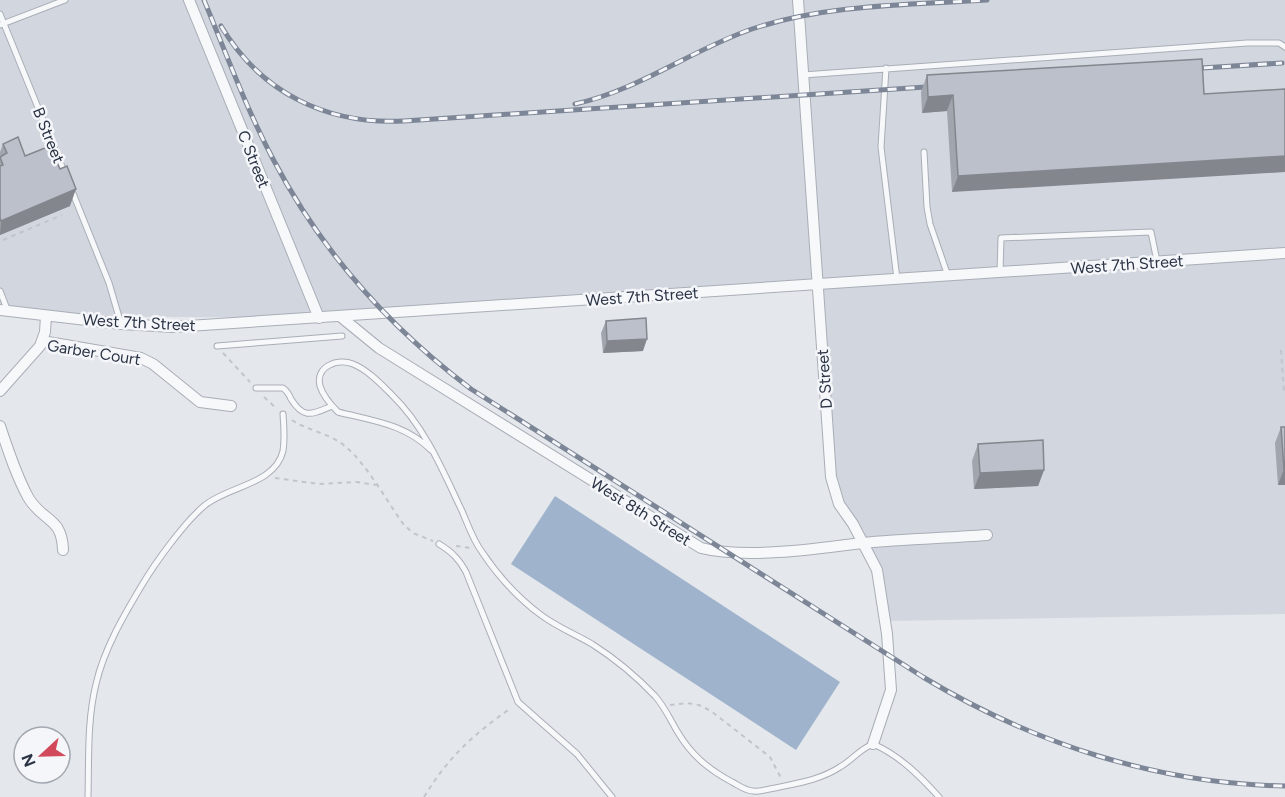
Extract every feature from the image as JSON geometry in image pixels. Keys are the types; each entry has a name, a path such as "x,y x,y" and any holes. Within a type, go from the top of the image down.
{"street":[{"name":"C Street","path":"189,0 319,318"},
{"name":"D Street","path":"798,0 831,477 839,504 864,543 877,570 887,634 891,690 873,744"},
{"name":"West 7th Street","path":"4,310 121,324 173,327 1285,253"},
{"path":"42,341 46,316"},
{"name":"West 8th Street","path":"341,317 380,348 701,548 736,552 801,550 864,543 987,535"},
{"name":"Garber Court","path":"0,391 34,354 42,341 141,358 153,364 200,402 231,406"},
{"path":"0,426 30,499 59,527 63,538 63,550"}],"lane":[{"path":"2,24 65,0"},
{"name":"B Street","path":"0,14 2,24 109,283 121,324"},
{"path":"803,75 1247,43 1279,43 1285,46"},
{"path":"886,68 881,147 897,279"},
{"path":"924,152 930,224 948,276"},
{"path":"1000,272 1000,237 1151,232 1158,262"},
{"path":"0,291 4,310"},
{"path":"217,346 342,336"},
{"path":"432,450 408,432 338,412 320,385 319,379 324,368 341,362 355,364 404,406 432,450 480,550 500,576 526,603 558,626 609,656 655,696 685,745 704,766 751,792"},
{"path":"256,388 283,388 298,410 303,413 315,412 332,406"},
{"path":"88,797 90,718 96,682 106,654 143,583 184,526 202,507 227,491 263,477 279,462 283,452 283,414"},
{"path":"439,544 459,559 518,702 577,754 612,797"},
{"path":"745,797 751,792 805,782 822,776 841,767 859,751 873,744 892,754 916,772 939,797"}],"path":[{"path":"3,240 62,215"},
{"path":"217,346 283,414 296,423 333,438 345,446 357,458 409,529 439,544 480,550"},
{"path":"1281,350 1284,390"},
{"path":"263,477 319,484 357,482 376,485"},
{"path":"424,797 466,742 518,702"},
{"path":"663,706 687,703 699,705 711,711 770,757 779,771 783,786"}],"shaded area":[{"path":"0,0 1285,0 1285,614 885,621 864,543 833,489 817,285 319,318 46,316 0,309"}],"water":[{"path":"555,496 840,682 796,750 511,564"}],"building":[{"path":"1202,59 1204,94 1285,89 1285,156 958,176 953,95 928,97 927,75"},
{"path":"18,137 25,156 50,146 60,169 67,166 76,189 1,221 0,166 3,165 0,157 7,153 3,144"},
{"path":"646,318 647,339 607,341 606,321"},
{"path":"1281,427 1285,427 1285,469 1284,469"},
{"path":"1043,440 1044,470 980,473 978,444"}],"railway":[{"path":"204,0 263,140 292,193 313,225 335,256 385,313 412,340 471,389 923,677 1008,722 1097,756 1143,768 1237,783 1285,786"},
{"path":"575,104 621,89 730,38 780,21 838,10 987,0"},
{"path":"221,26 237,49 276,87 323,110 376,121 941,86"},
{"path":"1186,69 1282,63"}]}
